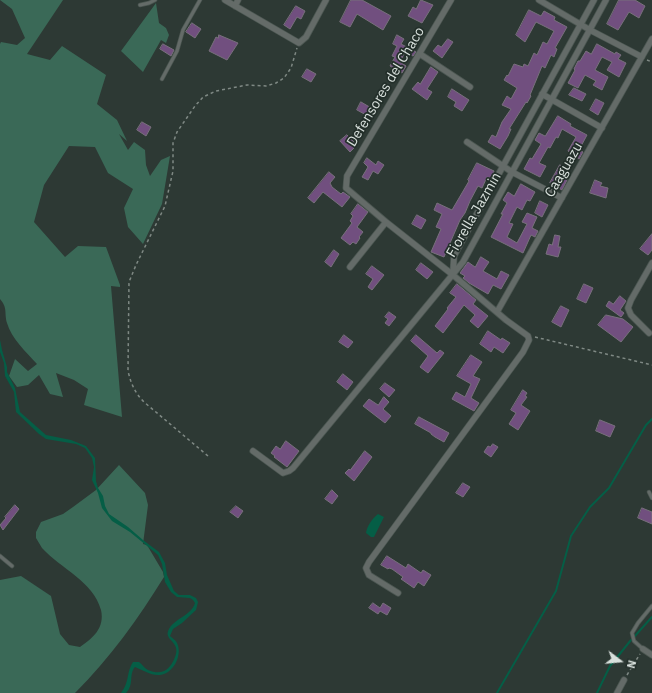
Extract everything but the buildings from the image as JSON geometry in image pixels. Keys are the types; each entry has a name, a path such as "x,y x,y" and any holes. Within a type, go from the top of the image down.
{"street":[{"path":"225,0 299,43 306,37 326,0"},
{"path":"235,6 238,0"},
{"name":"Defensores del Chaco","path":"386,222 346,188 346,182 348,176 451,0"},
{"path":"539,0 590,30 642,57"},
{"name":"Fiorella Jazmin","path":"452,275 454,256 594,0"},
{"name":"Fiorella Jazmin","path":"452,275 462,262 606,0"},
{"name":"Caaguazu","path":"497,312 652,39"},
{"path":"420,54 470,87"},
{"path":"542,94 602,128"},
{"path":"467,142 512,172 562,198"},
{"path":"350,267 386,222 528,336 529,340 523,352 369,562 366,568 370,575 398,593"},
{"path":"649,333 631,316 628,308 652,263"},
{"path":"254,450 283,473 289,472 452,275"},
{"path":"643,649 652,655"},
{"path":"616,693 624,680"}],"lane":[{"path":"140,5 154,0"},
{"path":"162,79 177,50 183,30 200,0"},
{"path":"649,492 652,498"},
{"path":"0,556 12,566"},
{"path":"643,649 634,641 632,633 652,606"}],"path":[{"path":"208,456 144,402 137,395 130,381 128,371 129,282 165,206 173,171 173,142 177,132 195,106 203,97 216,91 247,85 266,86 276,83 284,78 291,68 299,43"},
{"path":"528,336 652,365"},
{"path":"624,680 643,649"}],"shaded area":[{"path":"0,0 63,0 27,54 50,60 62,46 106,75 97,104 117,120 127,141 119,134 128,150 134,142 145,150 146,165 150,176 161,160 170,156 162,204 143,244 128,227 124,208 133,189 108,173 95,147 69,146 44,185 34,222 65,257 78,246 106,247 120,285 120,287 111,286 122,417 84,405 88,389 74,380 56,373 63,397 50,394 39,375 28,385 17,387 9,376 15,359 28,371 37,364 20,345 9,329 5,308 0,299 0,44 1,42 17,45 25,38 12,9"},
{"path":"156,3 159,23 166,28 169,35 166,43 161,40 143,72 121,51"},
{"path":"0,340 7,372 15,388 20,412 46,435 71,440 86,446 95,458 96,481 109,514 159,552 165,563 167,575 174,591 179,595 190,595 196,598 198,602 196,610 173,629 170,636 175,640 179,648 178,658 173,668 165,674 157,675 150,674 135,667 130,687 126,693 121,693 126,685 129,670 133,662 139,662 145,668 153,672 165,671 171,665 176,654 176,650 175,645 168,637 169,629 175,622 190,611 195,603 190,598 177,597 171,592 165,582 162,564 158,555 130,532 112,521 102,508 98,493 92,480 94,467 92,458 85,448 76,444 46,439 16,412 14,392 5,376 4,363 0,352"},
{"path":"119,465 145,493 148,505 143,544 147,545 163,572 164,577 123,638 88,680 75,693 0,693 0,580 21,576 51,596 60,634 69,645 80,647 97,632 100,627 102,616 101,610 91,591 84,583 42,548 36,538 36,532 41,522 63,514 96,490"},
{"path":"378,514 384,517 374,537 371,537 366,533 370,523"}],"waterway":[{"path":"497,693 556,591 571,536 590,507 609,488 646,425 652,419"},
{"path":"634,637 652,617"},
{"path":"597,693 610,666 631,640"}]}
